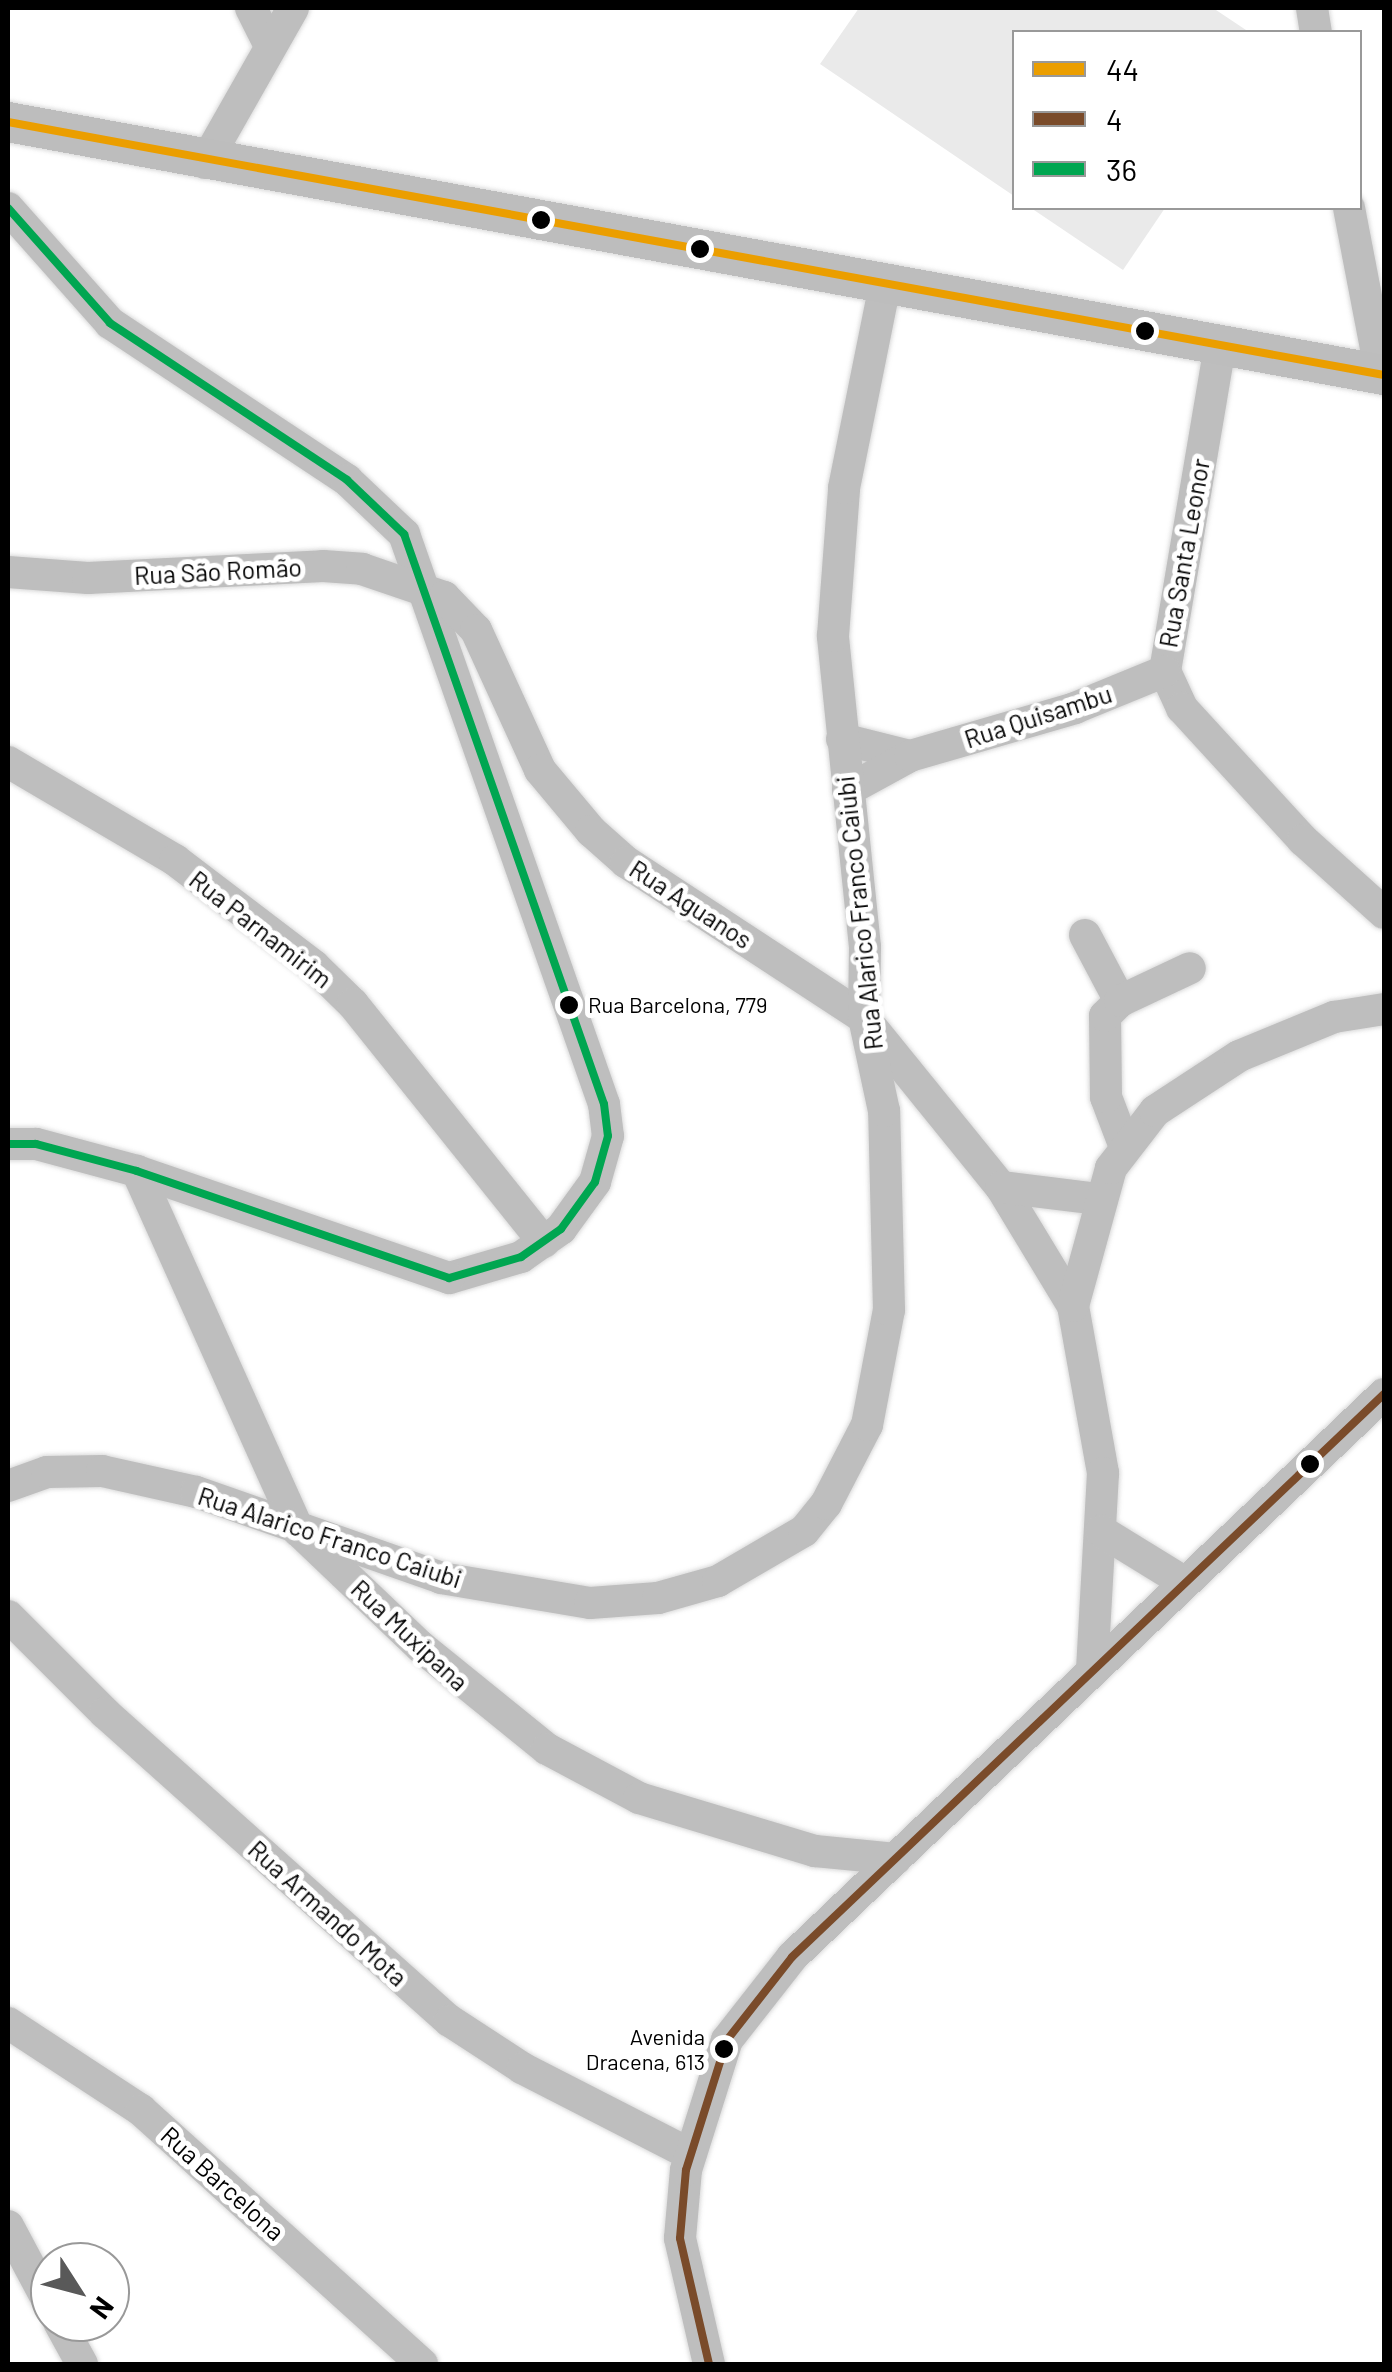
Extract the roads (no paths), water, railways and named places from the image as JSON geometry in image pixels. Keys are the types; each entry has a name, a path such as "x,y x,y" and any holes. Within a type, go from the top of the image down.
{"main road":[{"path":"8,122 205,163 1382,374"}],"street":[{"path":"251,8 270,46"},
{"path":"205,163 294,8"},
{"path":"8,208 110,323 382,510 404,534 427,589 604,1104 605,1159 581,1205 544,1242 480,1274 449,1278 136,1170 36,1144 8,1144"},
{"path":"1349,210 1382,374"},
{"name":"Rua Alarico Franco Caiubi","path":"8,1486 46,1472 102,1470 196,1492 440,1578 590,1603 693,1590 804,1531 854,1458 867,1425 889,1310 884,1111 864,1018 865,947 833,636 838,543 885,284"},
{"name":"Rua Santa Leonor","path":"1220,346 1165,671 1182,708 1303,840 1384,914"},
{"name":"Rua São Romão","path":"8,572 88,578 324,566 362,569 427,589"},
{"name":"Rua Aguanos","path":"427,589 464,613 476,630 540,770 590,831 626,862 864,1018 1001,1186 1073,1306 1100,1431 1101,1531 1092,1668"},
{"name":"Rua Quisambu","path":"848,790 910,756 1075,708 1165,671"},
{"path":"842,739 910,756"},
{"name":"Rua Parnamirim","path":"8,762 175,860 314,966 353,1004 544,1242"},
{"path":"1085,935 1120,1002"},
{"path":"1125,1147 1106,1097 1100,1030 1120,1002 1190,968"},
{"path":"1073,1306 1099,1199 1125,1147 1155,1111 1206,1074 1334,1017 1382,1002"},
{"name":"Rua Muxipana","path":"136,1170 299,1531 492,1710 578,1767 665,1809 815,1851 896,1858"},
{"path":"1001,1186 1099,1199"},
{"path":"707,2364 680,2238 690,2154 727,2040 758,1996 896,1858 1384,1394"},
{"path":"1101,1531 1184,1582"},
{"name":"Rua Armando Mota","path":"8,1616 104,1713 450,2020 522,2068 690,2154"},
{"name":"Rua Barcelona","path":"8,2023 141,2110 422,2364"},
{"path":"8,2226 30,2267"},
{"path":"70,2342 82,2364"}],"place":[{"name":"Rua Barcelona, 779","path":"569,1005"},
{"name":"Avenida Dracena, 613","path":"724,2049"}]}
